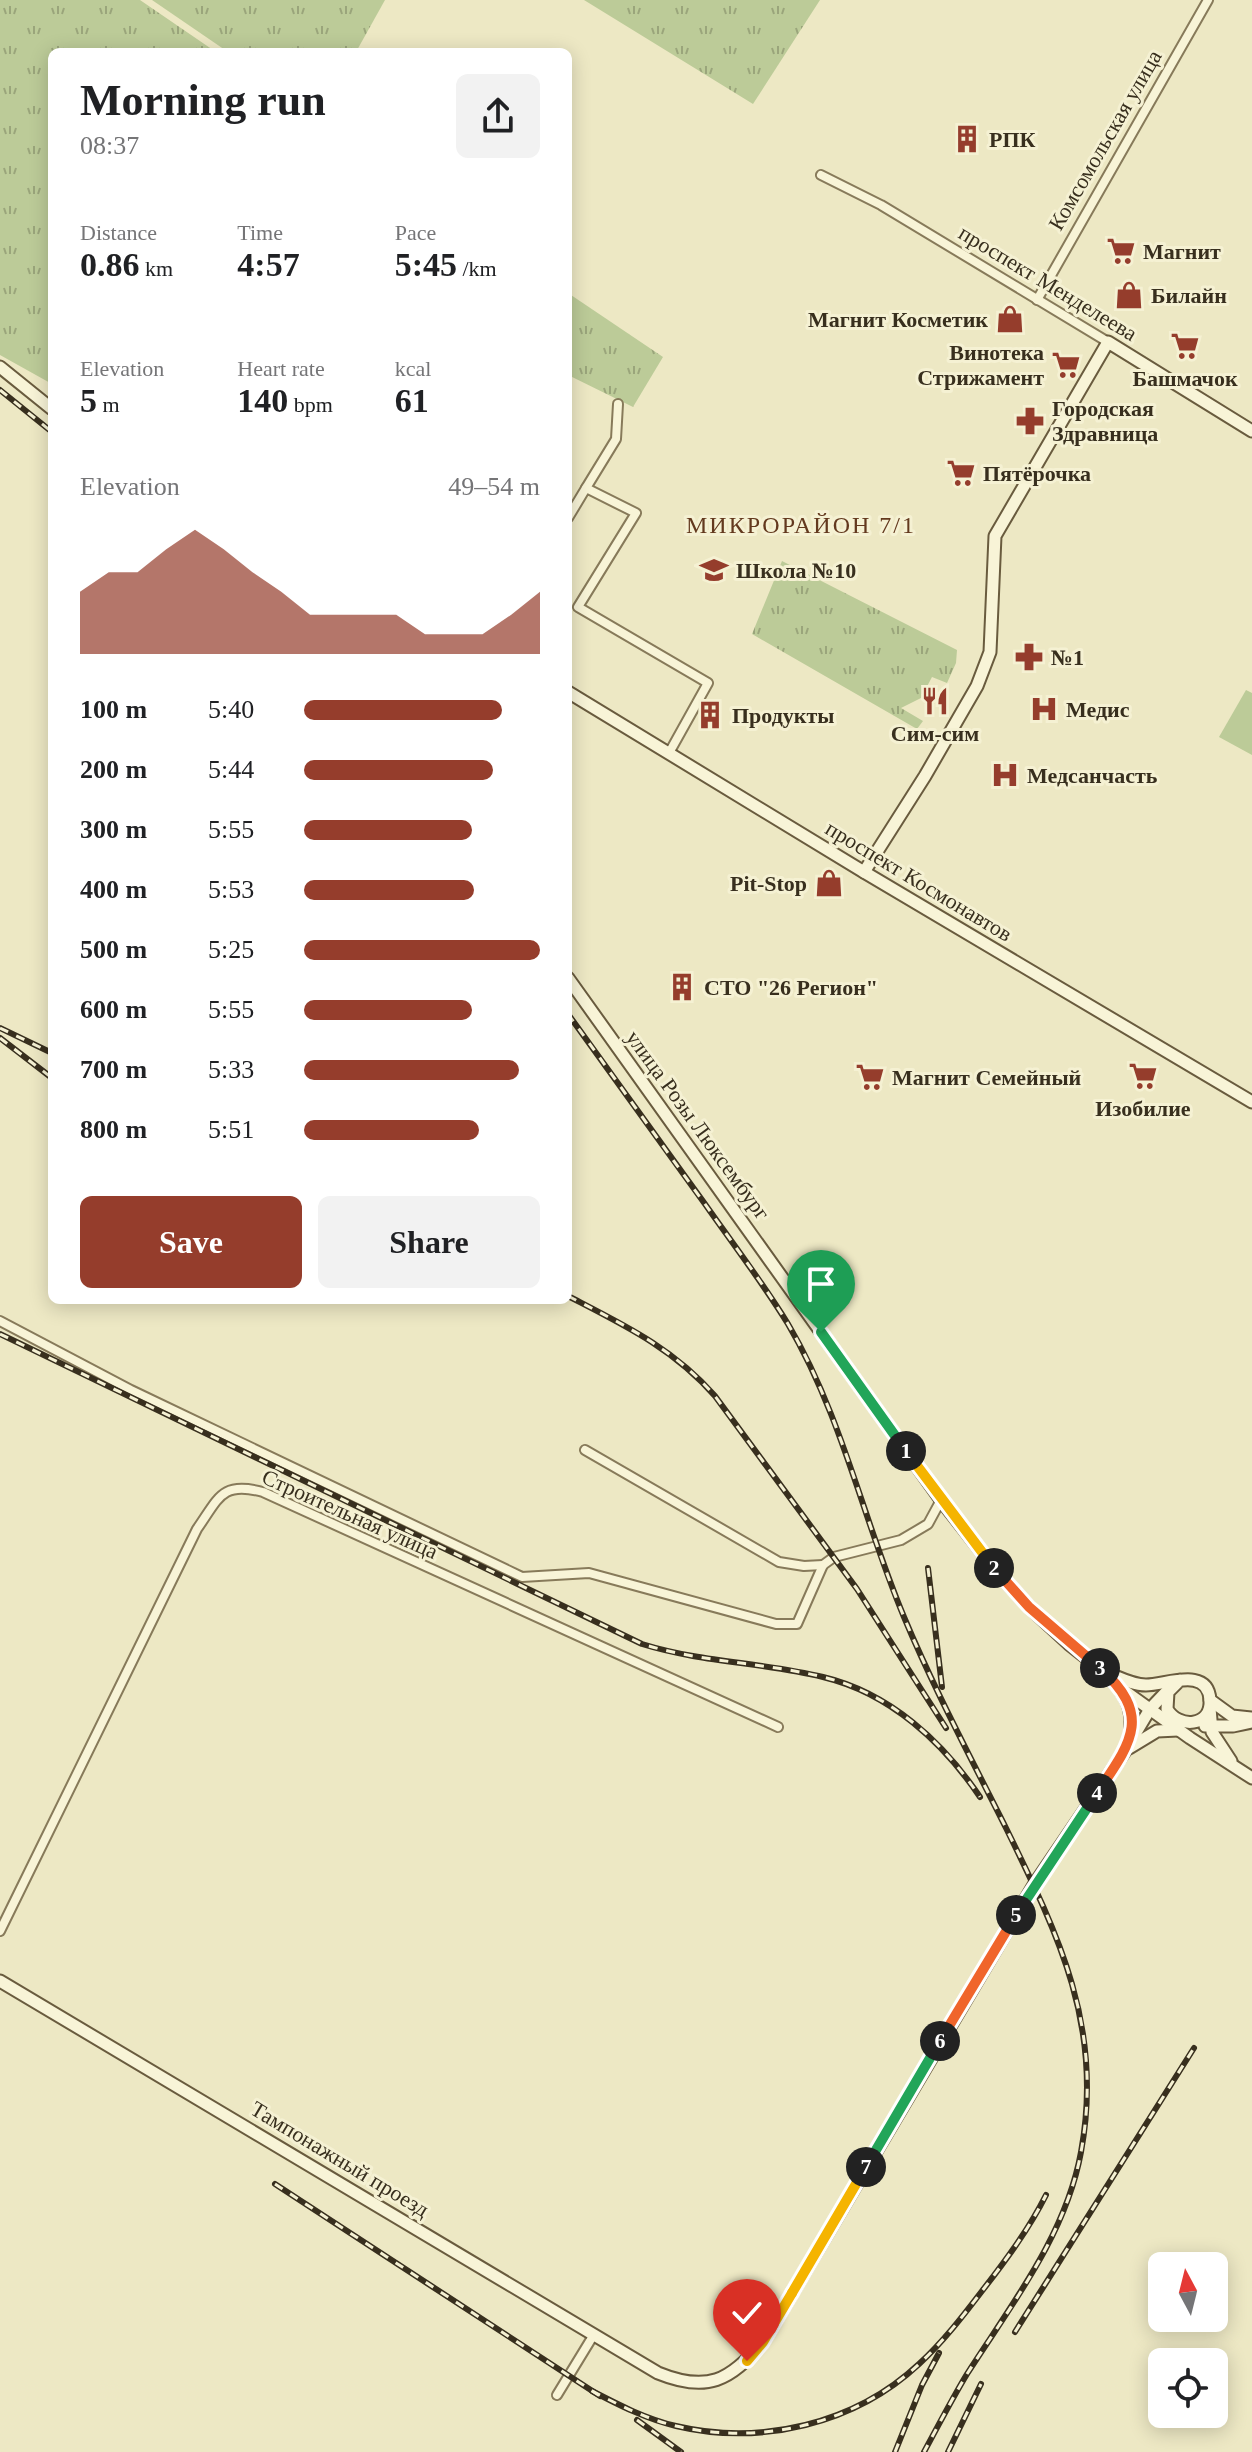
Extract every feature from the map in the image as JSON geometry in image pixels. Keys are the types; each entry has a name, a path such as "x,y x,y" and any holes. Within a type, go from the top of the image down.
{"main road":[{"name":"проспект Менделеева","path":"1108,342 1252,431"},
{"path":"864,872 977,686 992,637 994,539 1108,342"},
{"path":"0,367 48,406"},
{"name":"проспект Космонавтов","path":"572,694 1252,1102"},
{"name":"улица Розы Люксембург","path":"572,984 941,1500 999,1574 1029,1607 1119,1687 1150,1709 1184,1727 1252,1778"},
{"path":"1102,1670 1140,1685 1189,1679 1200,1683 1207,1689 1215,1739 1237,1767"},
{"path":"1180,1680 1169,1689 1166,1702 1170,1715 1184,1727"},
{"path":"1119,1687 1130,1707 1127,1747"},
{"name":"Тампонажный проезд","path":"0,1981 658,2373 682,2383 706,2382 727,2375 747,2361 763,2342 1034,1885 1150,1709 1169,1689"},
{"path":"1210,1703 1232,1716 1252,1720"},
{"path":"1184,1727 1203,1718 1210,1703"},
{"path":"1127,1747 1157,1731 1241,1726 1252,1720"}],"street":[{"name":"Комсомольская улица","path":"1037,300 1208,0"},
{"name":"проспект Менделеева","path":"821,175 881,205 1108,342"},
{"path":"572,511 616,439 618,404"},
{"path":"586,488 636,513 578,607 708,683 669,753"},
{"path":"0,1321 131,1390 522,1577 589,1573 776,1624 797,1624 823,1565 834,1557 901,1540 928,1524 941,1500"},
{"path":"585,1450 779,1562 823,1565"},
{"name":"Строительная улица","path":"0,1931 197,1529 222,1494 241,1486 263,1492 778,1727"},
{"path":"557,2395 593,2336"}],"green space":[{"path":"0,0 140,0 210,48 48,48 48,382 0,355"},
{"path":"152,0 385,0 358,48 222,48"},
{"path":"584,0 820,0 753,104"},
{"path":"572,296 663,357 633,407 572,377"},
{"path":"782,561 957,650 956,663 947,683 932,677 921,698 901,708 923,721 917,729 752,634"},
{"path":"1246,690 1252,693 1252,755 1219,737"}],"railway":[{"path":"0,390 48,429"},
{"path":"572,1020 758,1279 807,1359 838,1431 904,1617 1043,1907 1072,1984 1081,2023 1087,2107 1074,2183 1035,2268 967,2374 924,2452"},
{"path":"0,1028 48,1051"},
{"path":"0,1038 48,1075"},
{"path":"572,1298 665,1351 715,1396 857,1589 946,1728"},
{"path":"0,1334 642,1644 688,1655 823,1677 871,1695 913,1722 932,1739 980,1797"},
{"path":"928,1568 942,1687"},
{"path":"1015,2332 1194,2048"},
{"path":"275,2184 600,2396"},
{"path":"592,2391 654,2420 708,2432 773,2431 836,2415 894,2385 936,2347 1008,2256 1046,2195"},
{"path":"895,2452 922,2385 939,2353"},
{"path":"948,2452 981,2384"},
{"path":"637,2420 681,2452"}],"place":[{"name":"РПК","path":"967,139"},
{"name":"Магнит","path":"1121,251"},
{"name":"Билайн","path":"1129,295"},
{"name":"Магнит Косметик","path":"1010,319"},
{"name":"Башмачок","path":"1185,346"},
{"name":"Винотека Стрижамент","path":"1066,365"},
{"name":"Городская Здравница","path":"1030,421"},
{"name":"Пятёрочка","path":"961,473"},
{"name":"Школа №10","path":"714,570"},
{"name":"№1","path":"1029,657"},
{"name":"Сим-сим","path":"935,701"},
{"name":"Медис","path":"1044,709"},
{"name":"Продукты","path":"710,715"},
{"name":"Медсанчасть","path":"1005,775"},
{"name":"Pit-Stop","path":"829,883"},
{"name":"СТО \"26 Регион\"","path":"682,987"},
{"name":"Изобилие","path":"1143,1076"},
{"name":"Магнит Семейный","path":"870,1077"}],"district":[{"name":"МИКРОРАЙОН 7/1","path":"801,525"}],"route":[{"path":"747,2361 782,2311 1034,1885 1125,1751 1131,1729 1130,1707 1119,1687 1029,1607 999,1574 941,1500 821,1332"}]}
